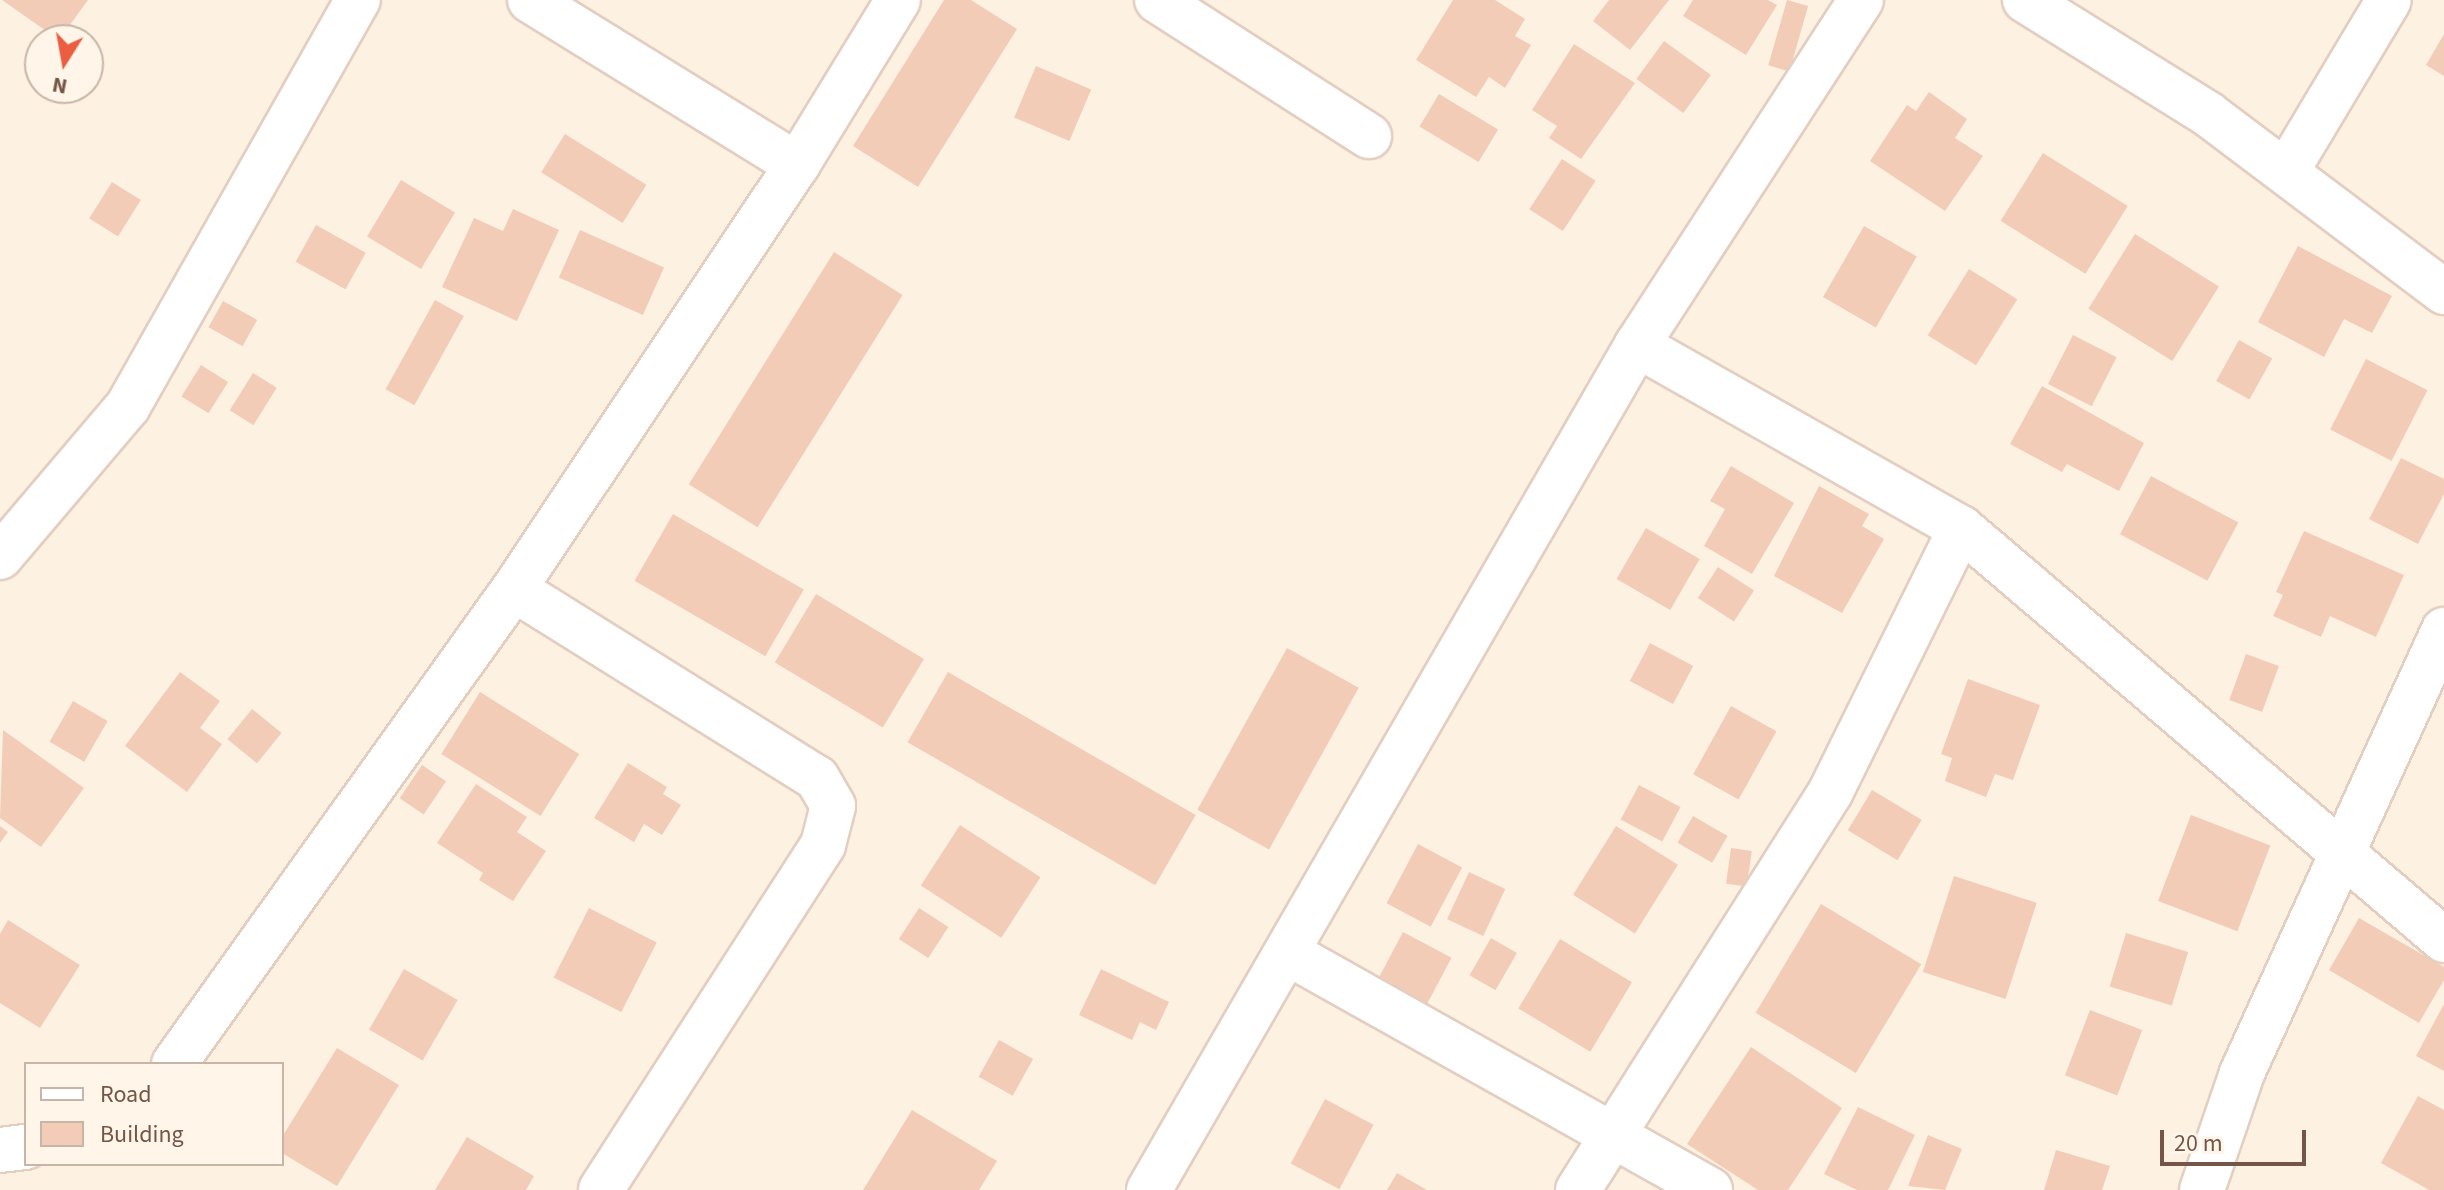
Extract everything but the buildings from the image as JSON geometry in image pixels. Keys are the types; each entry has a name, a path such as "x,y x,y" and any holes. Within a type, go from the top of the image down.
{"street":[{"path":"0,557 128,406 358,0"},
{"path":"530,0 797,165"},
{"path":"175,1062 514,589 797,165 898,0"},
{"path":"1157,0 1369,136"},
{"path":"1149,1190 1637,345 1861,0"},
{"path":"2025,0 2208,114 2444,292"},
{"path":"2286,172 2389,0"},
{"path":"1637,345 1961,528 2444,940"},
{"path":"1578,1190 1831,791 1961,528"},
{"path":"514,589 817,778 833,806 823,845 601,1190"},
{"path":"2202,1190 2242,1073 2340,852 2444,630"},
{"path":"1288,953 1610,1138 1710,1190"},
{"path":"0,1150 24,1147"}]}
